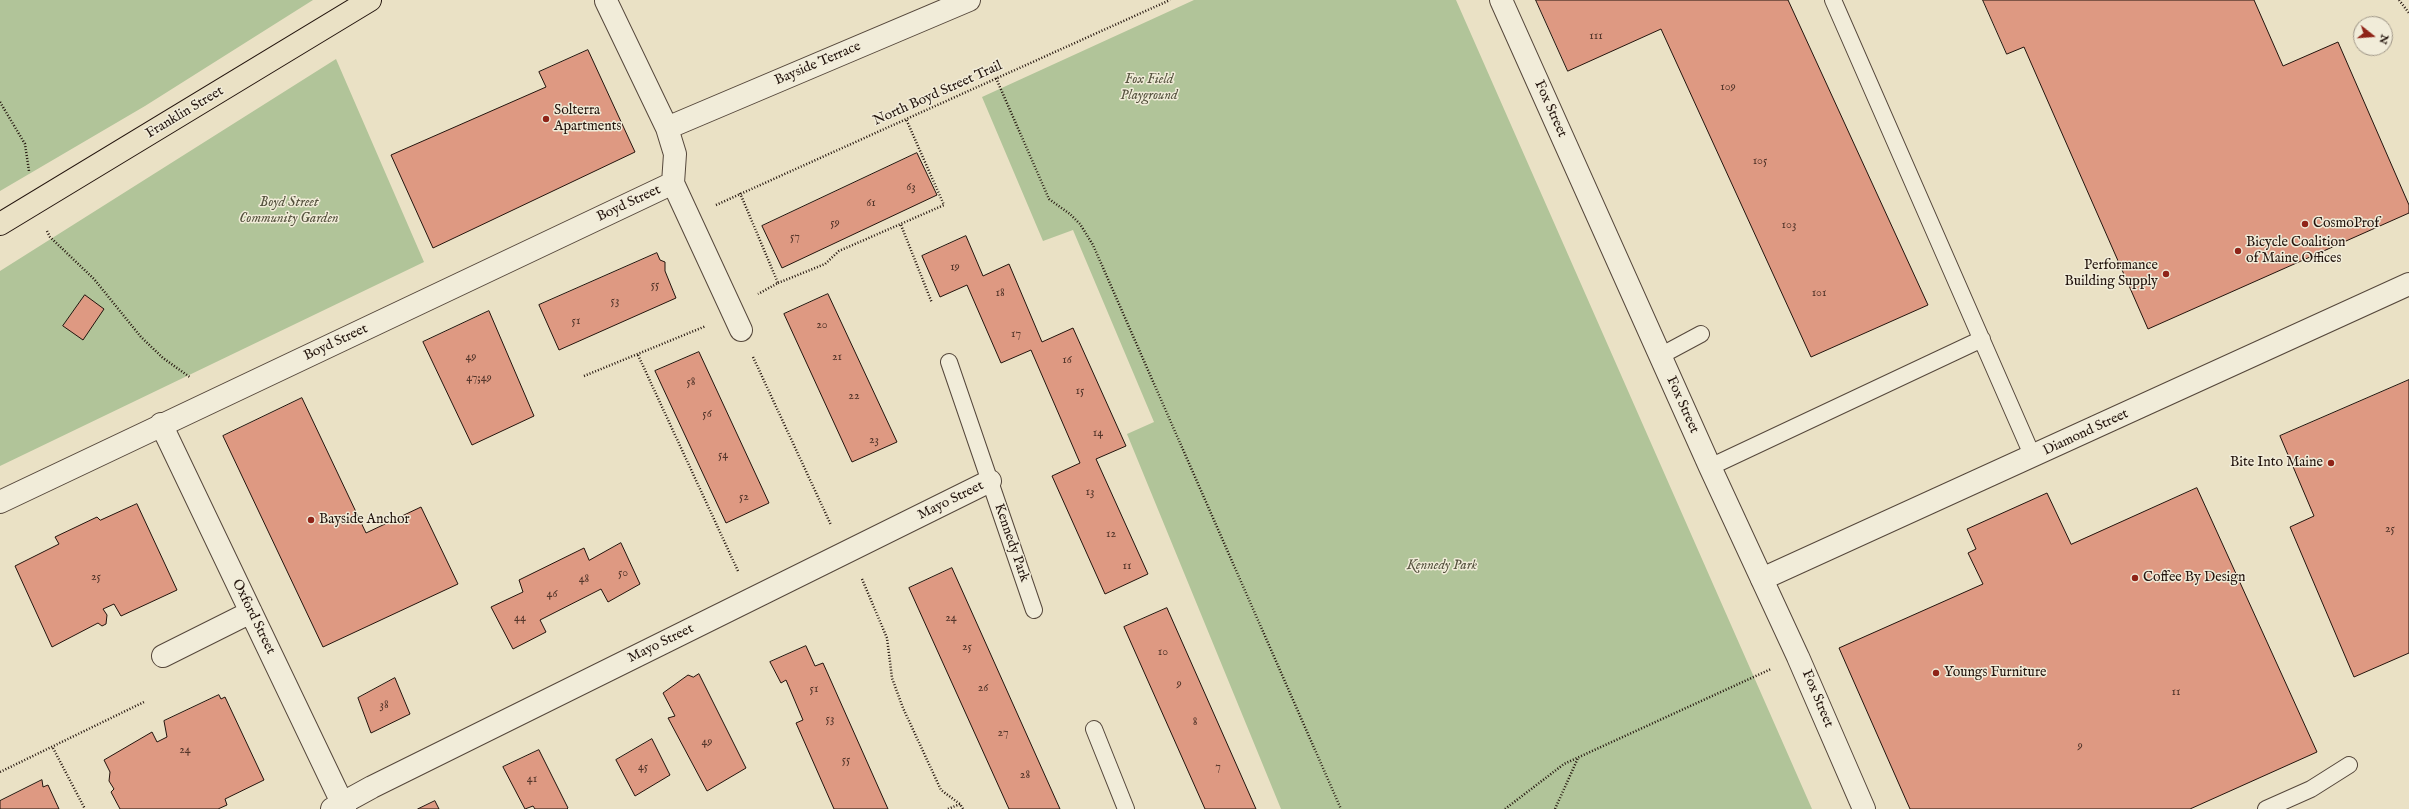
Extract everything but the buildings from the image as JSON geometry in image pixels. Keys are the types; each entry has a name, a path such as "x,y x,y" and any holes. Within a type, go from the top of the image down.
{"main road":[{"name":"Franklin Street","path":"0,224 370,0"}],"street":[{"name":"Bayside Terrace","path":"667,128 969,0"},
{"name":"Fox Street","path":"1501,0 1710,467 1798,657 1864,809"},
{"path":"606,1 667,128 675,154 673,183 741,330"},
{"name":"Boyd Street","path":"0,502 161,424 673,183"},
{"name":"Diamond Street","path":"1762,579 2033,457 2409,284"},
{"name":"Oxford Street","path":"161,424 340,807"},
{"name":"Mayo Street","path":"340,807 372,787 990,481"},
{"path":"163,656 250,612"}],"lane":[{"path":"1833,0 2033,457"},
{"path":"1660,356 1700,334"},
{"path":"1710,467 1982,338"},
{"name":"Kennedy Park","path":"949,362 1034,610"},
{"path":"1094,729 1126,809"},
{"path":"2266,809 2311,789 2349,765"}],"path":[{"name":"North Boyd Street Trail","path":"713,206 1170,0"},
{"path":"2399,0 2409,13"},
{"path":"996,78 1045,193 1049,199 1070,214 1080,224 1093,246 1341,809"},
{"path":"0,102 25,144 34,204 50,237 94,279 141,337 163,358 191,378"},
{"path":"831,524 741,330 748,309 760,292 825,264 839,251 944,205 906,119"},
{"path":"740,193 778,283"},
{"path":"901,225 932,303"},
{"path":"584,376 712,324 741,330"},
{"path":"638,354 738,571"},
{"path":"862,579 887,638 892,678 903,708 940,790 960,804 963,809"},
{"path":"1505,809 1564,764 1798,657"},
{"path":"0,772 53,748 144,702"},
{"path":"53,748 85,809"},
{"path":"1555,809 1578,757"},
{"path":"948,809 960,804"}],"green space":[{"path":"0,0 313,0 145,106 0,191"},
{"name":"Kennedy Park","path":"1194,0 1456,0 1812,809 1281,809 1127,434 1154,422 1073,230 1043,241 982,97"},
{"name":"Boyd Street Community Garden","path":"336,59 424,262 0,466 0,271"}],"place":[{"name":"Solterra Apartments","path":"546,119"},
{"name":"CosmoProf","path":"2305,224"},
{"name":"Bicycle Coalition of Maine Offices","path":"2238,251"},
{"name":"Performance Building Supply","path":"2166,274"},
{"name":"Bite Into Maine","path":"2331,463"},
{"name":"Bayside Anchor","path":"311,520"},
{"name":"Coffee By Design","path":"2135,578"},
{"name":"Youngs Furniture","path":"1936,673"}],"park label":[{"name":"Fox Field Playground","path":"1149,88"}]}
